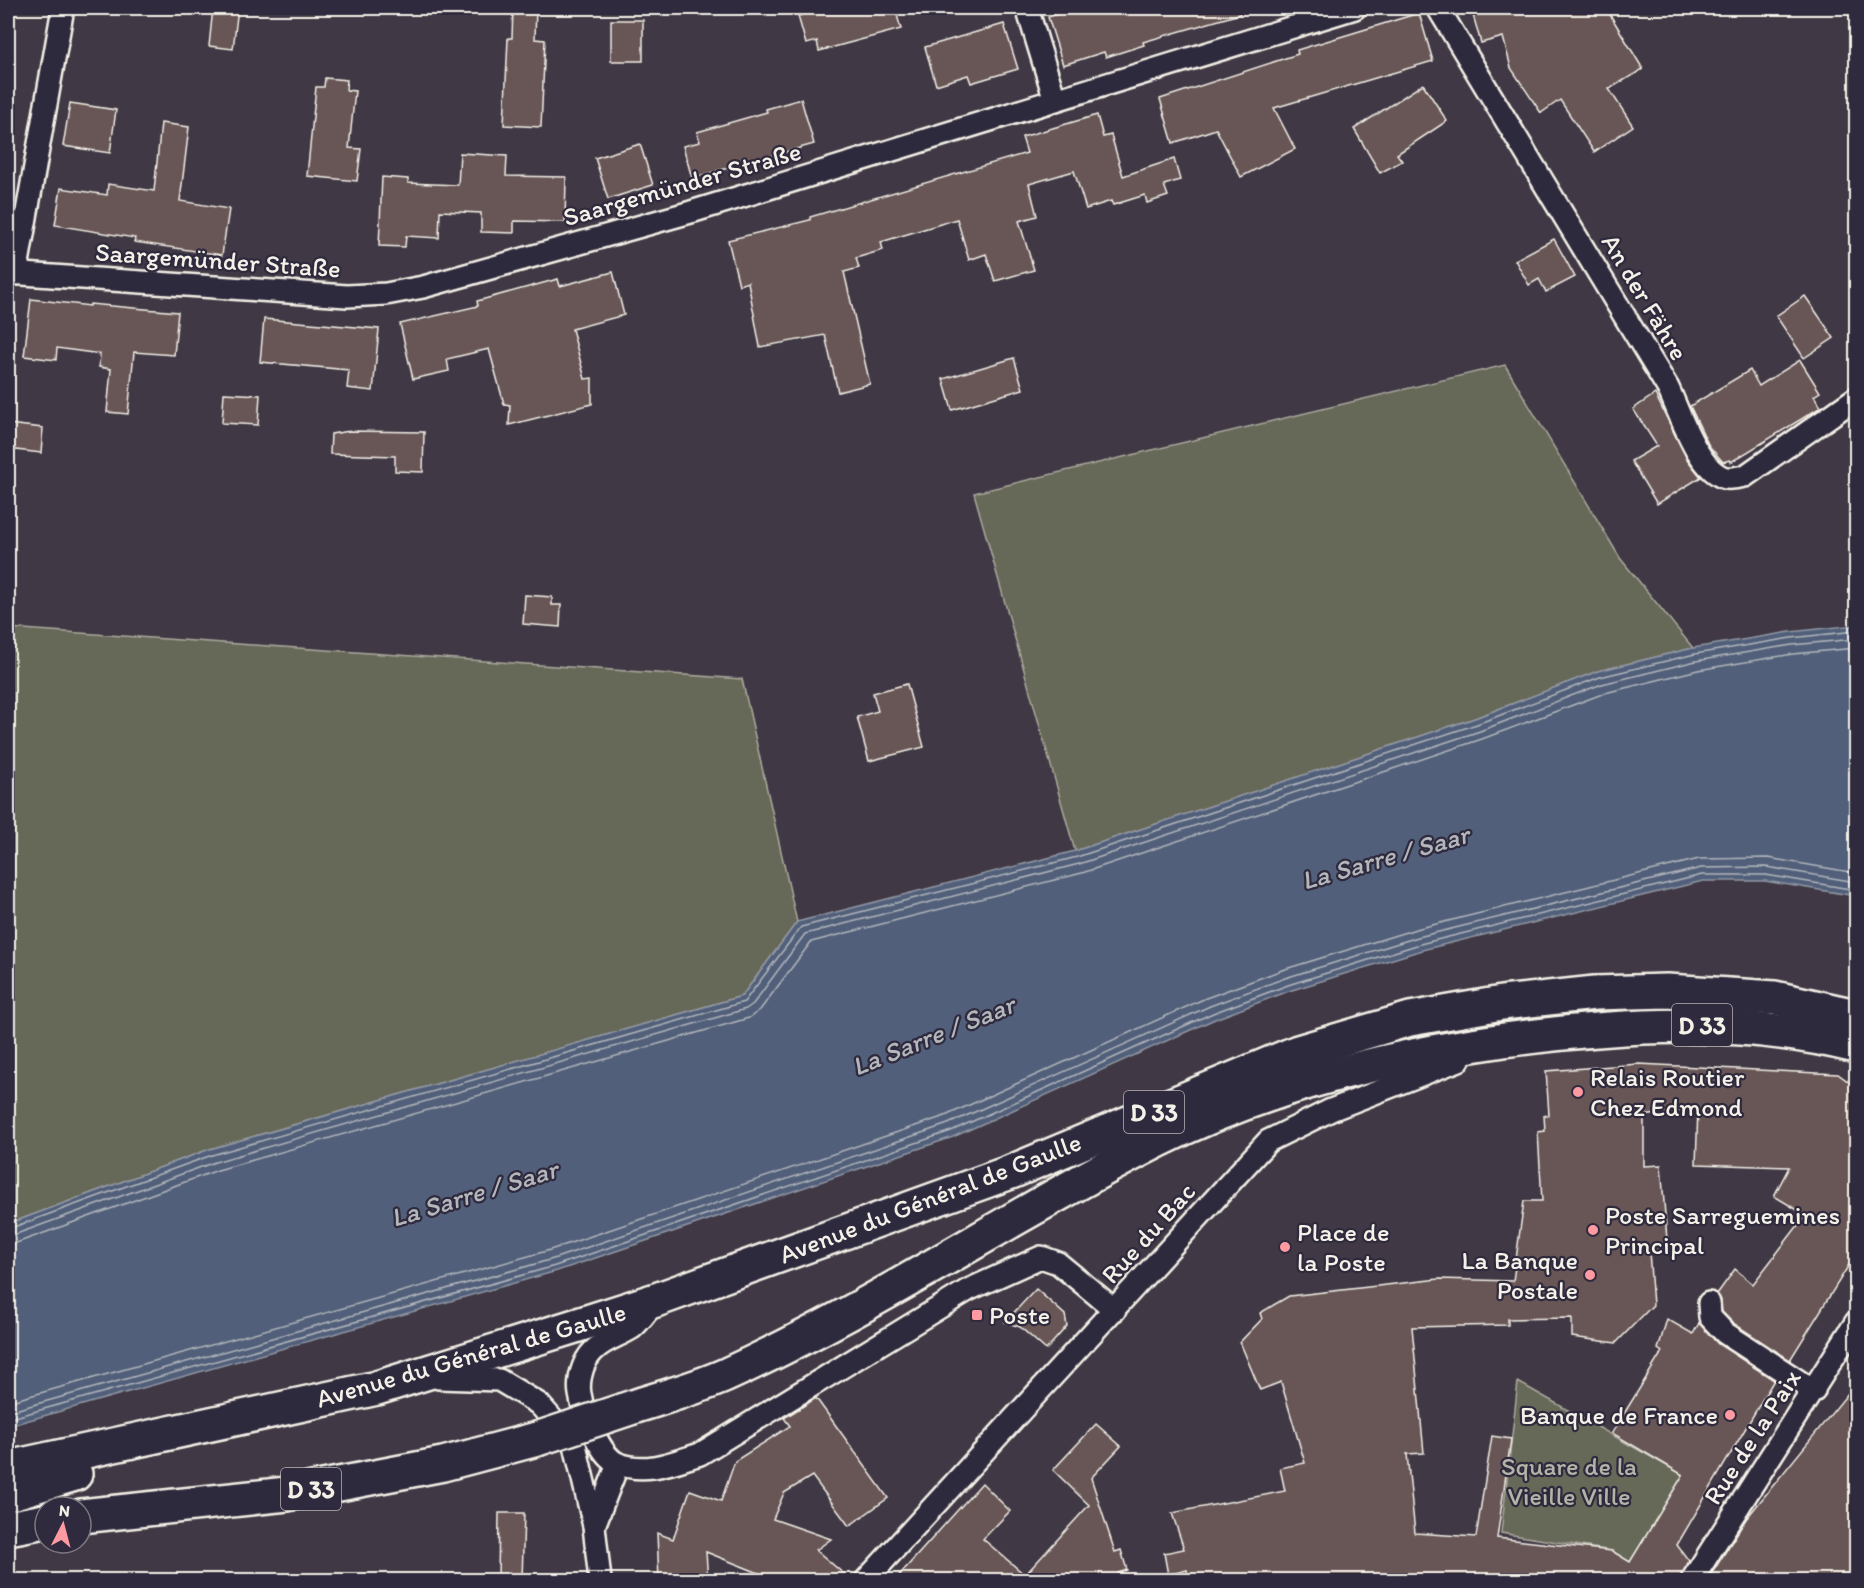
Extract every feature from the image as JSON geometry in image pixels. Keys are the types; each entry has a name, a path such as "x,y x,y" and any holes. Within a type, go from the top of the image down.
{"main road":[{"name":"Avenue du Général de Gaulle","path":"8,1468 376,1388 656,1300 1011,1172 1298,1052 1410,1019 1502,1003 1595,993 1667,991 1729,993 1775,998 1857,1016"},
{"name":"Avenue du Général de Gaulle","path":"93,1515 287,1494 442,1464 537,1439 723,1377 812,1333 1030,1208 1172,1134 1254,1101 1332,1075 1430,1051 1614,1026 1700,1025 1771,1031 1857,1046"},
{"path":"8,1494 376,1388"},
{"path":"8,1528 33,1523"}],"street":[{"path":"12,273 63,8"},
{"path":"1027,8 1054,100"},
{"name":"Saargemünder Straße","path":"12,273 347,296 386,294 423,287 691,212 1355,8"},
{"name":"An der Fähre","path":"1438,8 1668,388 1693,443 1709,468 1726,478 1745,476 1857,398"},
{"name":"Rue du Bac","path":"866,1581 1268,1141 1331,1110 1435,1068 1546,1035"},
{"path":"656,1300 633,1327 605,1341 588,1357 580,1374 579,1394 593,1433 606,1455 618,1464 652,1468 700,1454 968,1290 1041,1257 1058,1263 1115,1310"},
{"path":"1709,1303 1710,1317 1725,1334 1814,1391"},
{"name":"Rue de la Paix","path":"1692,1581 1857,1322"},
{"path":"376,1388 443,1377 499,1380 539,1404 575,1445 594,1526 600,1581"},
{"path":"594,1526 618,1464"}],"green space":[{"path":"1505,365 1620,558 1693,648 1598,671 1475,718 1075,851 974,493"},
{"path":"8,628 742,679 797,922 742,996 210,1149 8,1224"},
{"name":"Square de la Vieille Ville","path":"1518,1382 1683,1475 1630,1562 1612,1551 1501,1533"}],"water":[{"name":"La Sarre / Saar","path":"1856,625 1856,896 1765,881 1703,881 1422,950 1289,991 1215,1019 953,1137 557,1271 8,1426 8,1224 210,1149 742,996 797,922 1075,851 1475,718 1598,671 1693,648 1790,632"}],"building":[{"path":"213,8 238,8 233,49 209,46"},
{"path":"513,8 536,8 535,39 545,40 541,127 504,125 508,38 512,38"},
{"path":"828,8 895,8 901,29 819,51 817,41 806,44 798,16"},
{"path":"1078,8 1091,8 1093,14 1116,8 1239,8 1240,14 1143,42 1144,45 1106,57 1104,52 1063,65 1048,17"},
{"path":"1471,8 1606,8 1643,69 1609,89 1633,126 1594,152 1560,100 1541,113 1511,68 1503,37 1481,43"},
{"path":"1419,13 1433,61 1274,108 1295,149 1241,177 1216,129 1173,143 1160,99 1298,54 1297,50"},
{"path":"611,20 643,20 643,61 611,61"},
{"path":"1004,24 1018,69 971,83 968,75 936,85 925,47"},
{"path":"325,78 347,80 346,90 355,91 349,148 361,149 357,181 307,176 316,87 324,87"},
{"path":"1423,84 1447,121 1397,154 1402,161 1380,173 1354,129"},
{"path":"801,99 814,144 692,178 683,146 700,142 697,132 767,112 766,109"},
{"path":"70,103 116,110 110,153 63,146"},
{"path":"1097,115 1103,137 1111,135 1123,176 1174,159 1180,180 1164,185 1168,196 1147,203 1145,195 1113,205 1111,201 1086,209 1074,171 1029,184 1037,216 1019,221 1034,270 995,281 986,254 969,260 957,219 881,242 883,250 856,258 859,268 844,272 870,384 838,392 825,335 760,347 748,282 739,285 728,240 810,220 810,217 1027,153 1022,137"},
{"path":"161,123 189,127 180,201 229,209 222,255 134,242 135,238 55,225 61,188 107,195 108,184 154,191"},
{"path":"640,144 653,185 608,199 595,158"},
{"path":"460,153 507,156 506,176 566,177 565,222 514,221 514,233 481,232 481,213 440,211 439,238 406,236 405,247 379,246 382,177 408,179 408,183 458,185"},
{"path":"1554,239 1575,277 1546,292 1539,279 1529,285 1515,260"},
{"path":"613,272 624,315 572,329 585,379 592,378 592,404 509,425 510,405 504,404 489,349 447,359 449,371 413,379 400,324 478,306 477,301 558,279 560,286"},
{"path":"1805,296 1834,338 1804,358 1776,316"},
{"path":"31,299 178,312 174,355 134,352 128,414 107,412 111,369 99,367 100,354 57,348 56,360 24,356"},
{"path":"264,319 379,329 373,391 347,388 349,370 260,362"},
{"path":"1014,358 1023,389 952,410 943,379"},
{"path":"1800,360 1820,392 1814,396 1821,407 1731,462 1730,460 1723,462 1709,446 1690,406 1750,370 1759,386"},
{"path":"224,393 260,395 258,425 222,423"},
{"path":"1655,394 1687,459 1701,477 1657,504 1631,461 1657,446 1633,409"},
{"path":"8,424 43,428 41,453 8,449"},
{"path":"350,431 424,432 423,472 395,471 395,456 330,454 331,434"},
{"path":"525,595 552,597 552,605 561,605 560,627 523,624"},
{"path":"907,684 924,747 869,761 857,717 878,711 873,693"},
{"path":"1639,1064 1838,1074 1857,1088 1857,1252 1790,1360 1733,1323 1722,1312 1717,1294 1735,1269 1753,1284 1806,1215 1774,1196 1789,1167 1696,1164 1698,1108 1644,1116 1644,1166 1661,1165 1668,1252 1649,1251 1653,1305 1616,1343 1572,1337 1572,1318 1508,1319 1508,1325 1412,1327 1424,1453 1407,1454 1415,1533 1476,1537 1492,1436 1511,1439 1497,1538 1612,1551 1630,1562 1683,1475 1612,1433 1662,1352 1658,1349 1667,1319 1693,1334 1699,1323 1718,1344 1774,1380 1677,1545 1689,1561 1679,1581 1189,1581 1187,1570 1168,1575 1164,1553 1184,1549 1172,1513 1285,1491 1280,1468 1305,1463 1281,1382 1260,1390 1240,1342 1262,1319 1260,1313 1289,1296 1439,1279 1513,1281 1524,1201 1542,1201 1538,1132 1545,1131 1544,1115 1549,1115 1546,1071"},
{"path":"1036,1289 1065,1315 1067,1326 1046,1350 1020,1327 1005,1322"},
{"path":"1857,1382 1857,1581 1707,1581 1746,1519"},
{"path":"816,1398 888,1498 849,1526 812,1476 784,1493 773,1519 831,1539 816,1550 852,1581 779,1581 706,1552 708,1581 659,1581 657,1533 673,1539 690,1490 721,1501 735,1461 790,1426 784,1418"},
{"path":"1096,1424 1121,1446 1091,1478 1115,1552 1121,1550 1127,1570 1118,1573 1120,1581 894,1581 982,1483 1010,1511 983,1539 1025,1575 1089,1505 1053,1470"},
{"path":"499,1513 524,1513 522,1581 498,1581"}],"place":[{"name":"Relais Routier Chez Edmond","path":"1578,1092"},
{"name":"Poste Sarreguemines Principal","path":"1593,1230"},
{"name":"Place de la Poste","path":"1285,1247"},
{"name":"La Banque Postale","path":"1590,1275"},
{"name":"Poste","path":"977,1315"},
{"name":"Banque de France","path":"1730,1415"}]}
